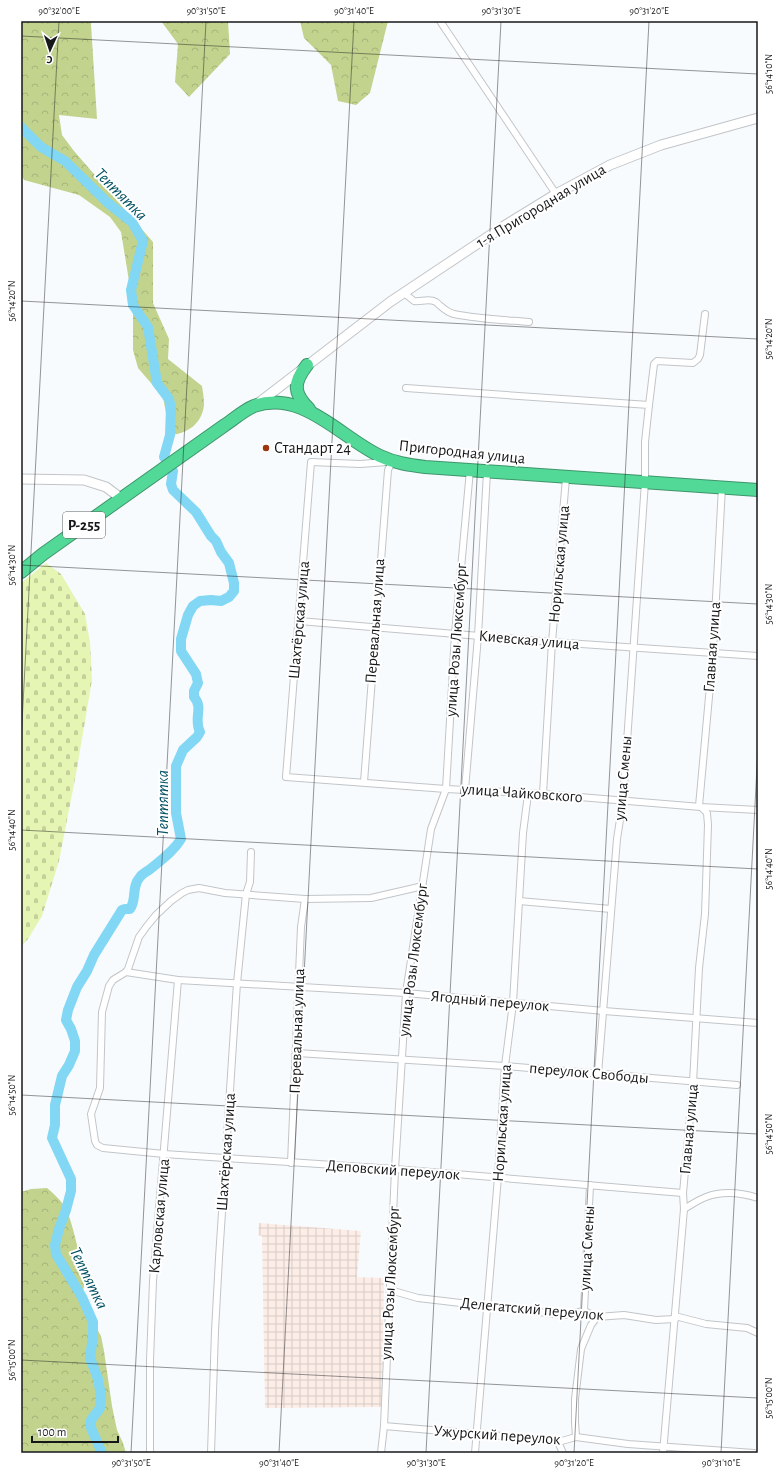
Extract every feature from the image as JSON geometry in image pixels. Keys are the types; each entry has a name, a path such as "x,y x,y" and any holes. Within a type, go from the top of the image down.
{"highway":[{"path":"307,365 296,382 297,393 301,401 312,413"},
{"name":"Пригородная улица","path":"122,498 253,407 268,403 281,402 296,405 312,413 367,449 392,462 425,467 487,472 758,490"},
{"name":"Р-255","path":"21,572 43,554 122,498"}],"street":[{"path":"440,21 556,194"},
{"name":"1-я Пригородная улица","path":"253,407 404,293 504,226 556,194 610,165 661,145 758,118"},
{"path":"404,293 414,301 426,300 435,302 453,314 529,322"},
{"path":"644,482 645,442 654,364 661,360 693,362 698,359 700,355 705,314"},
{"path":"406,388 649,405"},
{"name":"Шахтёрская улица","path":"286,777 300,622 311,462 360,464 392,462"},
{"name":"Перевальная улица","path":"364,782 388,470 392,462"},
{"name":"улица Розы Люксембург","path":"381,1453 384,1426 395,1169 406,993 431,829 446,789 455,634 470,470"},
{"path":"465,790 478,636 487,472"},
{"name":"Норильская улица","path":"544,794 552,642 566,478"},
{"path":"21,479 84,480 106,487 122,498"},
{"name":"улица Смены","path":"598,1074 617,839 623,800 644,482"},
{"name":"Главная улица","path":"663,1453 684,1209 683,1193 693,1083 705,914 708,817 704,809 700,807 713,653 722,487"},
{"name":"Киевская улица","path":"300,622 552,642 758,656"},
{"name":"улица Чайковского","path":"286,777 758,810"},
{"name":"Норильская улица","path":"475,1453 498,1177 505,1066 513,1003 523,833 528,794"},
{"name":"Шахтёрская улица","path":"211,1453 215,1331 237,983 246,894 250,882 251,852"},
{"path":"126,972 139,937 156,915 182,893 194,889 199,888 218,892 305,898 371,898 423,886"},
{"name":"Перевальная улица","path":"292,1163 302,918 305,898"},
{"path":"519,901 611,909"},
{"name":"Ягодный переулок","path":"126,972 178,980 406,993 758,1023"},
{"name":"Деповский переулок","path":"126,972 113,980 108,986 102,1012 100,1088 91,1114 95,1141 97,1145 103,1148 164,1154 395,1169 683,1193"},
{"name":"Карловская улица","path":"150,1453 150,1344 178,980"},
{"name":"переулок Свободы","path":"297,1053 505,1066 693,1083 737,1085"},
{"name":"улица Смены","path":"584,1311 590,1185"},
{"path":"684,1209 706,1197 714,1195 734,1194 758,1198"},
{"name":"Делегатский переулок","path":"390,1290 418,1298 564,1315 584,1311 597,1317 624,1315 656,1320 675,1317 706,1324 747,1328 758,1333"},
{"path":"576,1437 575,1399 581,1349 591,1325 597,1317"},
{"name":"Ужурский переулок","path":"384,1426 558,1442 576,1437 628,1444 754,1453"},
{"path":"558,1442 563,1453"}],"shaded area":[{"path":"259,1223 361,1231 357,1277 384,1278 382,1407 265,1408 262,1236 258,1235"}],"green space":[{"path":"21,21 92,21 97,119 59,115 62,135 74,151 153,242 153,303 169,339 168,359 202,386 204,398 203,412 197,423 182,433 170,435 163,397 138,368 133,350 133,305 121,232 110,217 79,195 24,180 21,174"},
{"path":"161,21 228,21 230,54 189,97 175,82 178,44"},
{"path":"300,21 388,21 370,93 356,105 338,101 331,65 304,38"},
{"path":"46,563 61,574 85,614 90,642 92,680 59,861 42,916 28,939 21,947 21,583"},
{"path":"47,1188 57,1197 66,1209 74,1234 83,1278 84,1286 82,1297 101,1336 117,1430 126,1453 21,1453 21,1192 31,1189"}],"waterway":[{"name":"Тептятка","path":"21,127 41,147 65,161 108,203 132,222 143,241 131,290 133,305 148,327 157,383 169,399 171,408 170,435 164,457 173,471 171,484 173,490 196,512 211,536 216,541 221,552 229,563 234,583 234,591 229,597 221,601 200,601 193,606 188,615 181,639 181,651 196,674 198,683 194,691 194,697 198,705 198,727 200,732 197,737 183,750 176,766 176,813 181,839 171,852 142,875 137,881 133,902 130,909 122,910 94,955 87,971 77,987 68,1010 66,1020 75,1041 75,1051 62,1076 55,1105 55,1125 52,1138 71,1179 71,1191 55,1245 56,1254 82,1297 93,1322 90,1358 98,1379 101,1396 100,1408 91,1420 91,1428 102,1453"}],"place":[{"name":"Стандарт 24","path":"266,448"}]}
